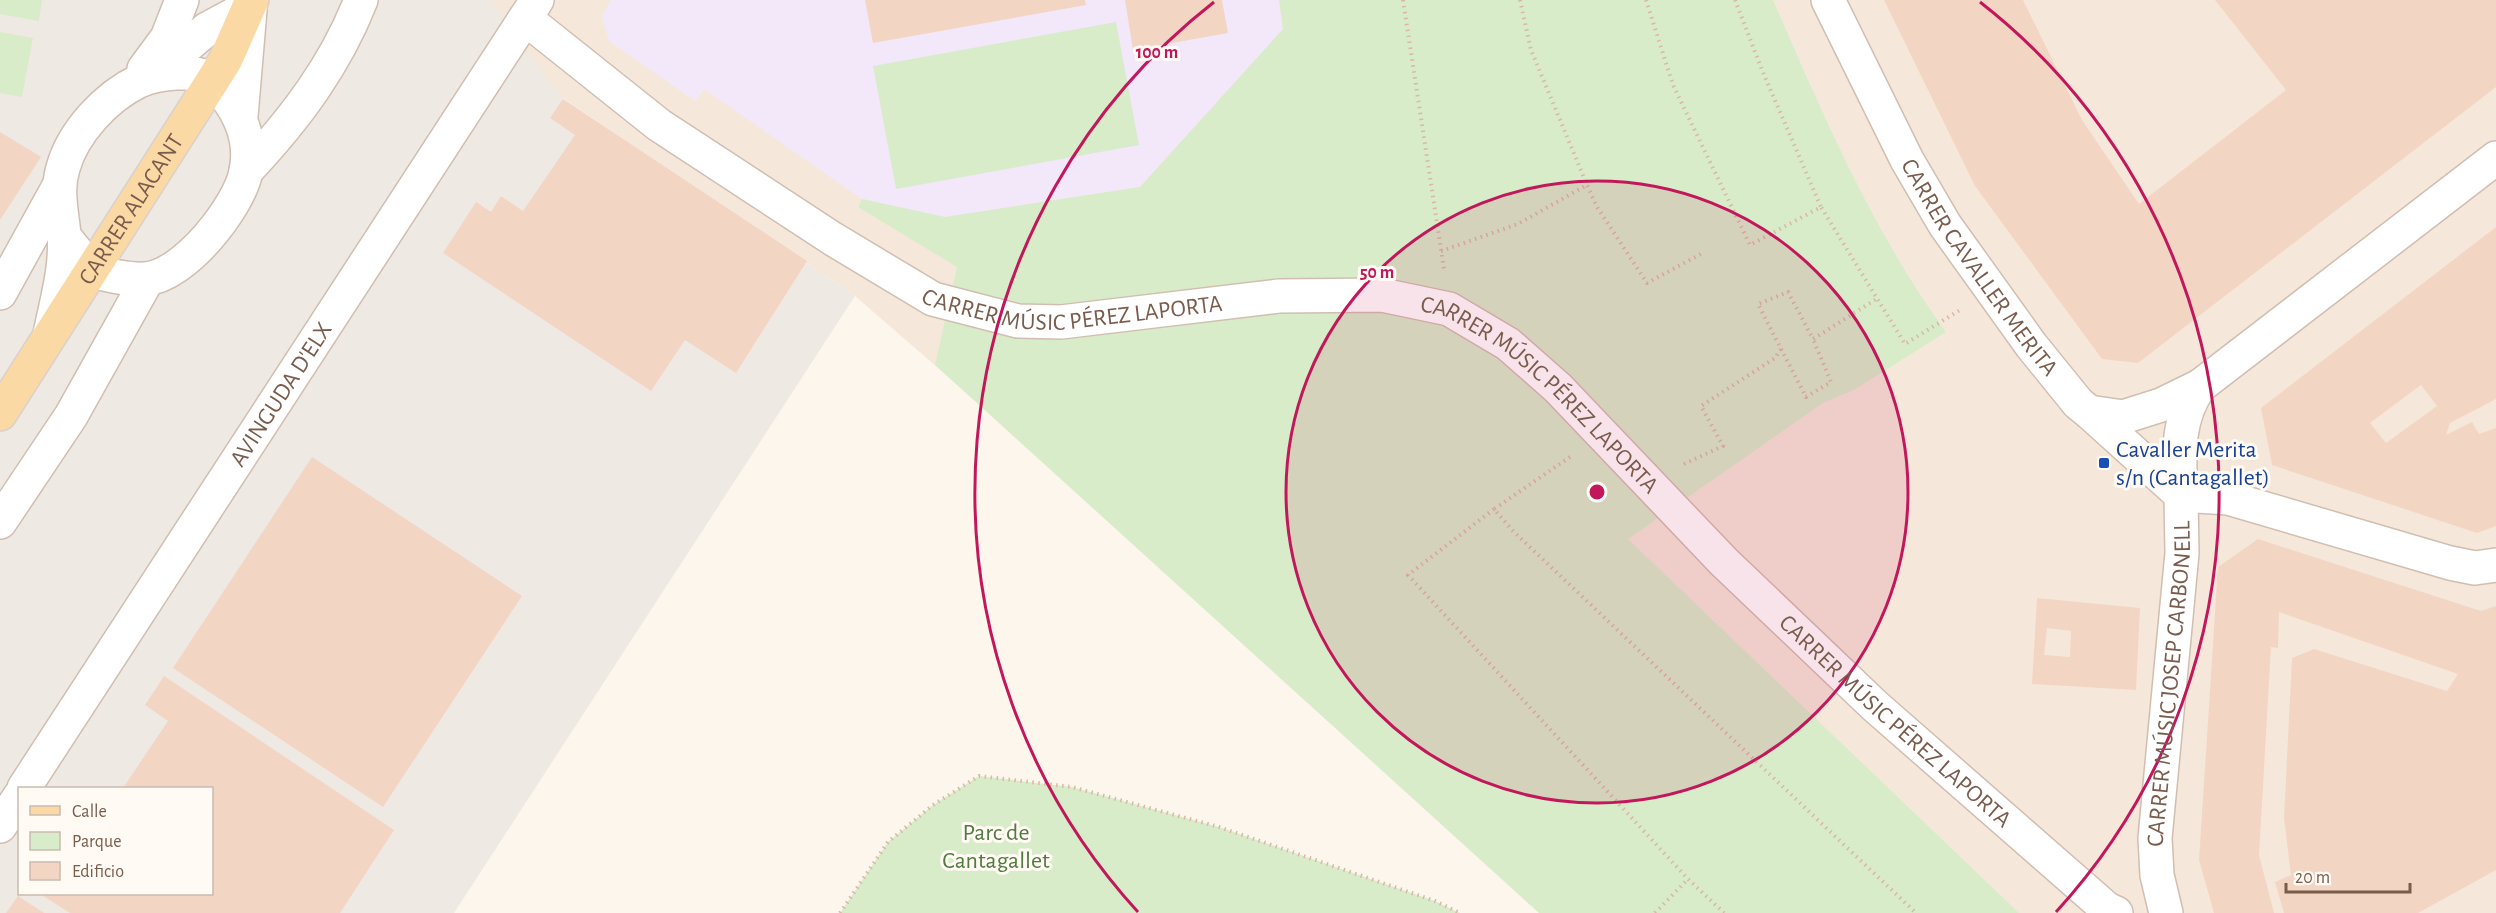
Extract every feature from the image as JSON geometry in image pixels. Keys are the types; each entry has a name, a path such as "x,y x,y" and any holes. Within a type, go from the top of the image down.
{"main road":[{"name":"CARRER ALACANT","path":"0,414 213,80 251,3"}],"street":[{"path":"143,80 167,38 182,0"},
{"path":"246,171 284,130 308,96 345,39 361,0"},
{"name":"CARRER CAVALLER MERITA","path":"1828,0 1907,160 1945,225 2060,382 2089,412 2181,495"},
{"path":"50,334 62,266 64,236 59,210 60,184 66,160 85,126 100,109 143,80 207,29 251,3"},
{"path":"50,334 92,296 147,279 176,267 200,247 233,202 246,171 248,143 241,116 251,3"},
{"name":"CARRER MÚSIC PÉREZ LAPORTA","path":"531,10 659,125 832,239 933,299 1018,321 1061,322 1279,296 1382,295 1449,309 1508,344 1558,388 1724,562 1875,706 2107,909 2115,913"},
{"name":"AVINGUDA D'ELX","path":"25,787 531,10"},
{"path":"143,80 180,72 213,80 241,116"},
{"name":"CARRER MÚSIC JOSEP CARBONELL","path":"2089,412 2110,417 2138,414 2200,386 2496,158"},
{"path":"0,293 60,184"},
{"path":"64,236 92,271 147,279"},
{"path":"0,522 71,416 147,279"},
{"name":"CARRER MÚSIC JOSEP CARBONELL","path":"2166,913 2157,875 2155,838 2182,553 2179,446 2190,399 2200,386"},
{"path":"2181,495 2228,498 2475,568 2496,565"},
{"path":"0,826 18,799"}],"path":[{"path":"1403,0 1449,309"},
{"path":"1520,0 1531,50 1587,185 1597,207 1647,282 1701,254"},
{"path":"1646,0 1673,86 1750,245 1821,207"},
{"path":"1735,0 1764,75 1821,207 1905,344 1992,289"},
{"path":"1441,251 1518,224 1587,185"},
{"path":"1788,292 1813,339 1831,382 1806,397 1781,349 1758,303 1780,293 1788,292"},
{"path":"1813,339 1878,298"},
{"path":"1648,481 1723,446 1701,406 1775,358 1781,349"},
{"path":"1602,434 1494,509 1408,575 1688,879 1724,913"},
{"path":"1494,509 1513,531 1916,913"},
{"path":"840,913 888,842 933,805 979,776 1072,787 1219,827 1435,900 1460,913"},
{"path":"1655,913 1688,879"}],"shaded area":[{"path":"0,0 491,0 563,99 855,296 454,913 0,913"},
{"path":"142,0 2496,0 2496,913 1848,913 975,400 855,296 564,99"},
{"path":"611,0 1279,0 1283,29 1140,187 945,217 862,199 704,89 695,101 609,41 602,16"}],"green space":[{"path":"0,0 42,0 39,21 0,14"},
{"path":"1279,0 1773,0 1850,171 1895,254 1946,332 1854,390 1823,403 1628,539 2019,913 1539,913 935,365 957,267 858,207 862,199 945,217 1140,187 1283,29"},
{"path":"1116,22 1139,145 896,189 873,66"},
{"path":"0,32 33,38 22,97 0,93"},
{"name":"Parc de Cantagallet","path":"979,776 1072,787 1219,827 1435,901 1460,913 840,913 888,842 933,805"}],"building":[{"path":"865,0 1085,0 1086,5 873,43"},
{"path":"1125,0 1222,0 1228,33 1133,50"},
{"path":"1884,0 2023,0 2082,120 2139,204 2286,90 2215,0 2496,0 2496,87 2138,363 2102,359 1975,186"},
{"path":"563,99 807,261 736,373 685,340 651,391 443,253 476,202 491,212 501,196 523,211 575,135 550,118"},
{"path":"0,132 41,157 0,220"},
{"path":"2496,227 2496,399 2450,423 2446,435 2472,422 2479,434 2496,428 2496,526 2477,533 2272,465 2261,408","holes":["2421,385 2437,406 2386,443 2370,423"]},
{"path":"312,457 522,596 383,807 173,668"},
{"path":"2258,539 2481,611 2496,606 2496,870 2418,913 2284,913 2275,882 2291,875 2284,818 2292,658 2314,649 2447,691 2458,674 2279,612 2278,648 2271,647 2259,855 2274,913 2214,913 2199,860 2218,567"},
{"path":"2037,598 2140,608 2136,690 2032,684","holes":["2047,628 2071,631 2070,657 2044,655"]},
{"path":"164,676 394,830 340,913 70,913 42,895 213,895 213,787 124,787 168,721 145,705"},
{"path":"18,896 44,913 6,913"}],"place":[{"name":"Cavaller Merita s/n (Cantagallet)","path":"2104,463"}]}
